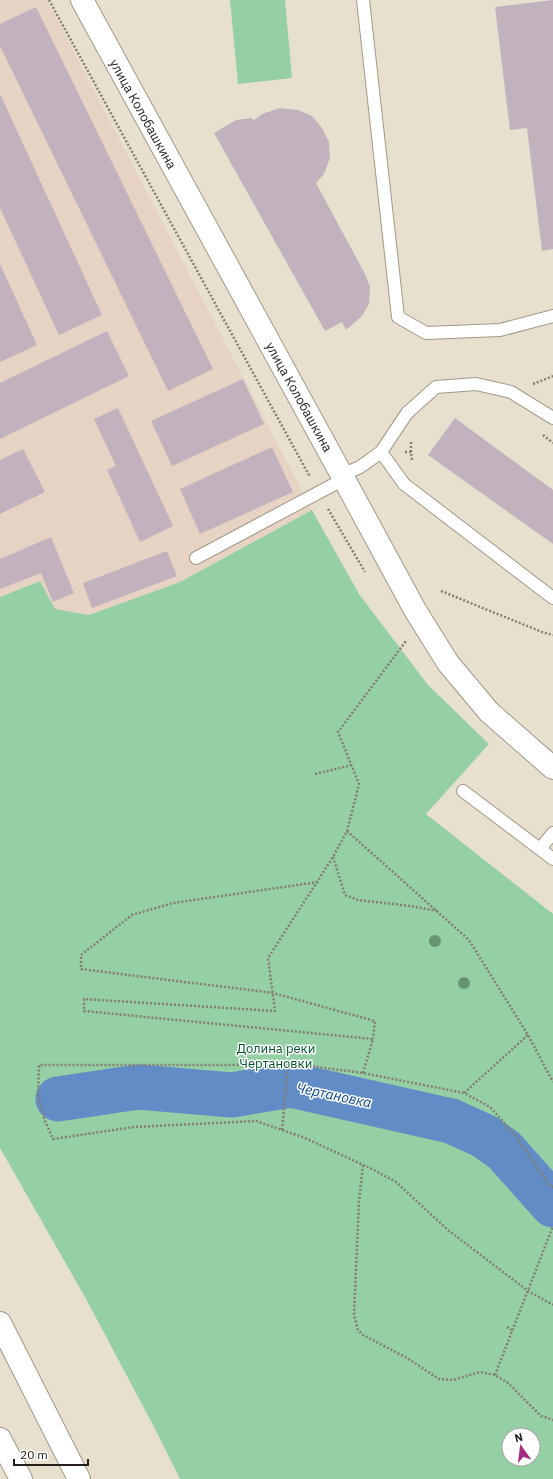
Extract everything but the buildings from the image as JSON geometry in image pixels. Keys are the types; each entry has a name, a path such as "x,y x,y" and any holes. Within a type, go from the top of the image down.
{"street":[{"name":"улица Колобашкина","path":"82,0 415,610 448,663 489,712 553,768"},
{"path":"0,1323 79,1479"},
{"path":"0,1439 21,1479"}],"lane":[{"path":"363,0 398,317 426,333 500,330 553,316"},
{"path":"196,558 343,477 382,452 407,414 436,387 476,384 511,392 553,418"},
{"path":"382,452 404,484 553,598"},
{"path":"463,791 553,859"},
{"path":"540,849 553,833"}],"path":[{"path":"542,434 553,443"},
{"path":"411,440 411,452"},
{"path":"441,591 542,632 553,635"},
{"path":"373,1038 84,1011 84,999 275,1011 268,958 333,857 347,831 359,784 338,732 406,641"},
{"path":"316,774 352,765"},
{"path":"347,831 469,940 528,1035 553,1082"},
{"path":"333,857 345,895 358,900 411,906 438,911"},
{"path":"318,881 173,903 132,915 81,955 81,969 273,994 375,1021 373,1038 363,1073"},
{"path":"464,1093 528,1035"},
{"path":"553,1187 550,1186 515,1135 490,1107 464,1093 363,1073 310,1066 39,1065 38,1095 45,1121 53,1139 134,1127 256,1121 305,1138 364,1165 396,1182 448,1230 528,1291 553,1305"},
{"path":"282,1130 288,1065"},
{"path":"364,1165 359,1201 354,1315 358,1330 363,1335 407,1358 439,1378 453,1380 480,1372 495,1375 508,1383 541,1416 553,1420"},
{"path":"495,1375 553,1226"},
{"path":"507,1327 512,1330"}],"shaded area":[{"path":"0,0 47,0 312,510 180,582 89,615 54,609 40,581 0,597"}],"green space":[{"path":"230,0 285,0 292,78 238,84"},
{"name":"Долина реки Чертановки","path":"312,510 359,594 428,685 489,744 426,814 553,914 553,1479 180,1479 85,1297 0,1148 0,597 40,581 55,609 89,615 180,582"}],"waterway":[{"name":"Чертановка","path":"58,1099 138,1087 232,1095 291,1085 451,1121 484,1136 504,1150 553,1205"}]}
